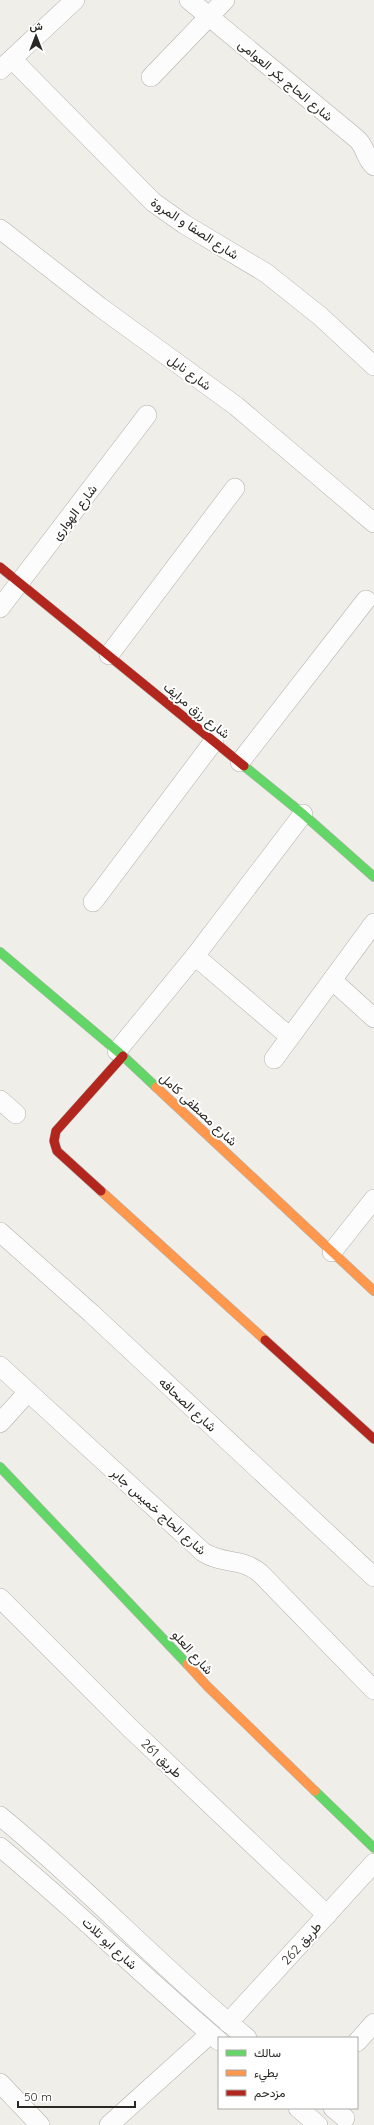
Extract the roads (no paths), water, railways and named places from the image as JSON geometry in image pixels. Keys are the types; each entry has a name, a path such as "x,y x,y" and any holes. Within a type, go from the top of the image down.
{"street":[{"path":"4,65 75,0"},
{"name":"شارع الحاج بكر العوامى","path":"189,0 357,139 369,141 365,156 374,166"},
{"path":"151,77 225,0"},
{"name":"شارع الصفا و المروة","path":"4,65 153,202 184,224 266,273 320,316 374,366"},
{"name":"شارع نايل","path":"0,230 100,307 236,406 374,523"},
{"name":"شارع الهوارى","path":"0,608 148,416"},
{"path":"109,655 235,488"},
{"name":"شارع رزق مرايف","path":"0,567 303,814 374,877"},
{"path":"240,762 366,600"},
{"path":"93,902 214,741"},
{"path":"303,814 120,1054 56,1131 54,1144 57,1150 374,1439"},
{"path":"274,1059 374,923"},
{"name":"شارع مصطفى كامل","path":"0,952 120,1054 374,1291"},
{"path":"195,956 290,1037"},
{"path":"332,980 374,1018"},
{"path":"0,1100 16,1114"},
{"path":"332,1252 374,1199"},
{"name":"شارع الصحافه","path":"0,1232 370,1566"},
{"name":"شارع الحاج خميس جابر","path":"0,1366 202,1552 219,1560 245,1563 260,1572 374,1690"},
{"path":"0,1423 28,1392"},
{"name":"شارع العلو","path":"0,1467 173,1648 207,1686 374,1848"},
{"name":"طريق 261","path":"0,1598 130,1728 327,1915"},
{"name":"شارع ابو تلات","path":"0,1816 66,1874 197,1996 246,2037"},
{"name":"شارع ابو تلات","path":"0,1847 52,1890 183,2011 215,2037"},
{"name":"طريق 262","path":"228,2023 374,1863"},
{"path":"183,2011 197,1996"},
{"path":"358,2041 374,2024"},
{"path":"109,2125 215,2037"},
{"path":"0,2083 40,2125"},
{"path":"299,2109 318,2125"}]}
